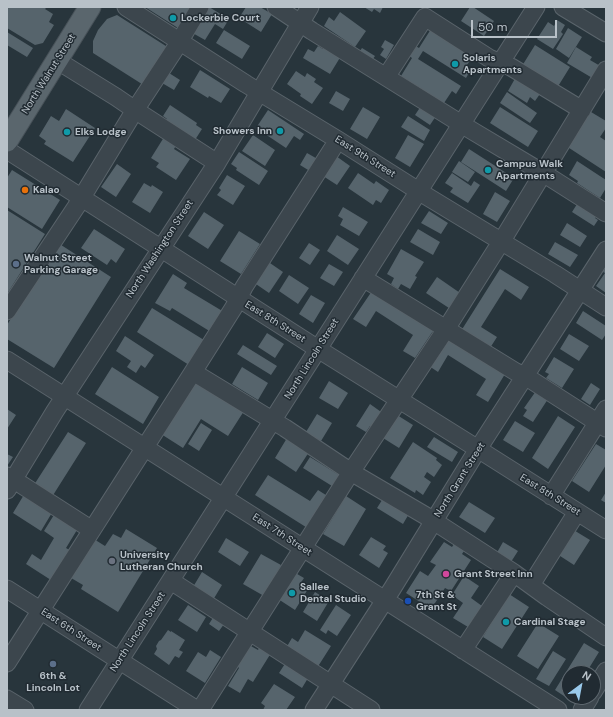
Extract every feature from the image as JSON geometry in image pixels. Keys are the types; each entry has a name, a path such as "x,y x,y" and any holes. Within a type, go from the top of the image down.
{"main road":[{"name":"North Walnut Street","path":"7,141 58,61 90,7"}],"street":[{"name":"East 9th Street","path":"126,7 260,92 606,306"},
{"path":"7,311 81,198 134,110 180,41 200,7"},
{"path":"276,7 300,24 606,213"},
{"name":"North Washington Street","path":"9,482 217,163 310,7"},
{"name":"North Lincoln Street","path":"88,710 536,7"},
{"path":"563,7 606,33"},
{"path":"386,77 425,17 489,58 511,67 582,110"},
{"path":"58,61 217,163"},
{"path":"200,710 351,472 446,329 606,70"},
{"path":"7,663 193,372 239,299 244,287 338,140"},
{"name":"East 8th Street","path":"7,150 160,249 606,530"},
{"name":"North Grant Street","path":"314,710 385,600 478,449 606,250"},
{"path":"363,278 516,372 603,420 551,496"},
{"name":"East 7th Street","path":"7,360 558,710"},
{"path":"193,372 351,472 434,521 514,573 606,637"},
{"path":"9,482 22,485 92,530"},
{"path":"531,585 577,512"},
{"path":"463,650 514,573"},
{"path":"171,581 371,710"},
{"name":"East 6th Street","path":"7,589 197,710"},
{"path":"7,699 25,710"}],"building":[{"path":"7,7 47,7 45,9 53,14 49,22 54,25 43,43 35,45 7,28"},
{"name":"Lockerbie Court","path":"145,7 192,7 178,28"},
{"path":"203,7 209,7 229,19 223,29 215,24 205,40 189,31"},
{"path":"246,7 260,7 272,14 261,32 239,18"},
{"path":"364,7 383,7 380,13 374,9 372,12"},
{"path":"470,7 473,7 494,21 484,36 461,21"},
{"path":"340,12 366,31 355,47 324,26 329,17 334,21"},
{"path":"117,15 169,48 145,86 93,53 93,41 98,30 107,19"},
{"path":"557,20 565,25 561,32 563,34 553,49 537,39 548,22 554,26"},
{"path":"568,28 582,37 569,58 556,49"},
{"name":"Solaris Apartments","path":"431,29 473,56 465,68 470,71 466,78 423,51 418,59 461,86 456,94 452,91 444,103 401,76 412,58 408,55 414,45 419,48"},
{"path":"224,30 250,46 242,59 216,43"},
{"path":"7,32 33,48 27,57 7,45"},
{"path":"385,40 394,45 386,59 380,55 384,49 381,47"},
{"path":"535,45 570,67 557,88 522,66"},
{"path":"318,46 323,49 325,46 341,56 330,74 303,58 308,49 314,52"},
{"path":"576,47 592,57 590,60 602,67 594,79 567,63"},
{"path":"362,48 375,56 370,63 357,55"},
{"path":"200,70 230,89 221,103 209,96 208,98 190,87"},
{"path":"296,71 305,77 307,73 316,79 314,82 323,88 312,104 300,96 301,94 287,84"},
{"path":"169,73 180,80 174,90 162,83"},
{"path":"517,75 542,91 535,101 530,97 527,103 508,91"},
{"path":"336,91 350,99 343,111 329,103"},
{"path":"507,92 537,113 530,123 500,103"},
{"path":"423,103 438,113 430,125 415,115"},
{"path":"170,105 197,123 196,125 202,129 193,143 163,124 167,119 163,116"},
{"path":"363,107 380,117 367,139 350,129"},
{"path":"500,107 538,131 528,147 490,123"},
{"name":"Elks Lodge","path":"66,109 95,128 73,162 44,144 46,141 39,136 51,116 59,121"},
{"path":"586,109 606,121 606,128 600,137 606,141 606,172 563,144"},
{"name":"Showers Inn","path":"268,110 304,134 300,140 294,136 286,148 256,128"},
{"path":"408,116 430,130 424,141 401,127"},
{"path":"166,134 178,142 174,149 190,159 176,180 156,167 159,163 151,158"},
{"path":"253,135 275,150 265,166 242,151"},
{"path":"408,135 424,144 410,167 395,158"},
{"name":"Campus Walk Apartments","path":"469,149 514,178 506,191 461,162"},
{"path":"239,152 268,171 259,185 236,170 237,168 231,164"},
{"path":"307,153 321,161 313,173 300,165"},
{"path":"336,156 350,166 337,185 323,176"},
{"path":"459,161 475,172 468,182 452,172"},
{"path":"577,161 606,180 606,188 600,198 577,183 578,181 569,175"},
{"path":"117,164 131,174 116,197 101,187"},
{"name":"Kalao","path":"12,170 60,200 42,229 7,207 7,178"},
{"path":"358,173 374,184 376,181 389,190 381,203 376,200 373,205 348,188"},
{"path":"452,173 471,186 474,181 480,185 468,203 450,192 453,188 445,183"},
{"path":"227,175 245,186 233,205 217,195 221,190 219,188"},
{"path":"144,183 151,187 152,185 163,192 150,213 132,202"},
{"path":"495,192 510,201 497,222 483,214"},
{"path":"579,201 598,213 595,218 598,220 594,226 572,212"},
{"path":"343,207 368,222 359,236 340,225 343,219 338,216"},
{"name":"Walnut Street Parking Garage","path":"7,210 45,234 7,294"},
{"path":"429,211 448,223 441,234 421,223"},
{"path":"204,212 224,225 208,249 188,236"},
{"path":"567,223 587,236 580,247 560,235"},
{"path":"94,229 125,249 116,263 111,259 107,265 81,248"},
{"path":"418,229 440,242 433,255 410,242"},
{"path":"239,231 260,244 241,274 220,261"},
{"path":"337,235 359,249 348,265 327,251"},
{"path":"555,242 578,255 570,267 548,254"},
{"path":"58,243 111,277 54,368 7,339 7,325"},
{"path":"309,243 320,250 310,265 299,258"},
{"path":"401,249 424,262 415,276 417,277 410,289 401,284 398,289 391,284 394,278 387,274"},
{"path":"267,261 283,272 269,293 253,282"},
{"path":"329,264 343,272 334,286 320,278"},
{"path":"606,267 606,293 596,286 605,273 603,272"},
{"path":"500,269 529,287 521,300 505,289 481,327 497,337 490,348 461,331"},
{"path":"173,274 187,283 184,288 224,312 211,332 172,308 170,311 155,303"},
{"path":"289,275 309,288 298,304 279,291"},
{"path":"437,277 463,295 452,310 426,293"},
{"path":"372,291 433,331 415,358 403,351 413,335 376,311 366,327 353,319"},
{"path":"311,295 325,303 313,323 299,314"},
{"path":"152,308 204,340 189,365 137,332"},
{"path":"583,311 606,326 606,334 602,340 576,323"},
{"path":"267,333 284,344 275,358 258,347"},
{"path":"569,334 589,346 579,361 560,349"},
{"path":"444,335 505,374 488,402 476,395 486,379 448,355 438,372 426,364"},
{"path":"125,336 154,355 145,368 141,365 136,373 127,367 131,361 116,351"},
{"path":"243,345 277,366 271,375 237,354"},
{"path":"554,357 574,369 562,388 546,378 549,374 545,372"},
{"path":"112,367 159,397 143,424 95,394"},
{"path":"242,367 268,383 258,400 232,384"},
{"path":"195,380 244,411 228,436 201,419 183,448 161,434"},
{"path":"329,381 348,393 338,409 319,398"},
{"path":"591,383 600,389 590,405 581,399"},
{"path":"536,391 548,399 533,422 523,416 527,410 524,408"},
{"path":"370,404 384,414 375,429 370,426 366,432 356,426"},
{"path":"7,409 16,415 7,429"},
{"path":"317,414 332,423 321,441 306,432"},
{"path":"397,415 413,425 399,448 383,438"},
{"path":"558,416 575,427 548,469 532,458"},
{"path":"515,421 535,433 523,452 503,440"},
{"path":"201,423 212,430 199,451 188,444"},
{"path":"68,432 86,443 50,500 32,488"},
{"path":"434,437 458,452 452,462 427,447"},
{"path":"287,438 309,452 296,472 275,458"},
{"path":"413,442 437,458 436,460 442,465 434,477 427,472 424,477 431,482 423,495 416,490 415,493 390,478"},
{"path":"596,444 606,450 606,465 589,492 572,481"},
{"path":"7,454 13,457 7,466"},
{"path":"310,457 339,475 332,486 303,468"},
{"path":"268,475 310,501 318,490 329,497 309,529 255,495"},
{"path":"606,492 606,503 601,500"},
{"path":"25,493 53,511 41,531 13,513"},
{"path":"346,496 366,509 344,546 323,534"},
{"path":"384,497 410,512 403,524 377,508"},
{"path":"469,502 495,518 485,533 459,517"},
{"path":"57,510 80,525 66,548 73,552 54,582 26,564 32,554 41,560 54,538 44,531"},
{"name":"University Lutheran Church","path":"126,529 157,548 118,612 81,589 83,585 66,575 89,536 105,546 113,534 121,538"},
{"path":"572,529 590,540 574,565 557,554"},
{"path":"371,537 386,546 383,550 388,553 379,568 359,555"},
{"path":"226,538 249,552 240,566 218,552"},
{"name":"Grant Street Inn","path":"444,542 452,547 454,544 464,551 462,554 471,560 451,591 445,588 431,609 406,593 420,571 428,576 436,565 430,562"},
{"path":"503,542 518,551 509,565 495,556"},
{"path":"261,554 281,565 264,596 243,584"},
{"name":"Sallee Dental Studio","path":"292,571 304,578 300,584 308,589 295,610 275,597"},
{"path":"202,572 222,585 213,600 193,587"},
{"path":"464,576 479,586 471,598 482,606 468,627 453,618 463,603 452,595"},
{"path":"315,592 329,601 317,621 303,612"},
{"name":"Cardinal Stage","path":"509,594 529,607 502,649 483,637"},
{"path":"188,605 206,617 197,632 178,620"},
{"path":"336,605 351,615 337,636 328,630 326,634 320,630"},
{"path":"216,613 227,620 219,631 209,624"},
{"path":"538,623 559,636 538,669 517,656"},
{"path":"168,630 185,640 179,650 183,652 179,658 175,656 169,665 154,654 157,649 156,646"},
{"path":"305,630 331,646 317,668 286,648 292,638 298,642"},
{"path":"584,643 599,652 591,665 570,665"},
{"path":"249,645 258,650 260,646 271,653 253,682 248,679 240,693 228,686 239,668 235,663"},
{"path":"210,650 221,657 205,683 186,671 198,652 206,657"},
{"path":"553,651 566,659 549,686 536,679"},
{"path":"288,659 311,673 302,688 279,673"},
{"path":"561,680 561,694 555,690"},
{"path":"274,684 295,697 286,710 263,710 265,706 261,703"}],"place":[{"name":"Lockerbie Court","path":"173,18"},
{"name":"Solaris Apartments","path":"455,64"},
{"name":"Showers Inn","path":"280,131"},
{"name":"Elks Lodge","path":"67,132"},
{"name":"Campus Walk Apartments","path":"488,170"},
{"name":"Kalao","path":"25,190"},
{"name":"Walnut Street Parking Garage","path":"16,264"},
{"name":"University Lutheran Church","path":"112,561"},
{"name":"Grant Street Inn","path":"446,574"},
{"name":"Sallee Dental Studio","path":"292,593"},
{"name":"7th St & Grant St","path":"408,601"},
{"name":"Cardinal Stage","path":"506,622"},
{"name":"6th & Lincoln Lot","path":"53,664"}]}
